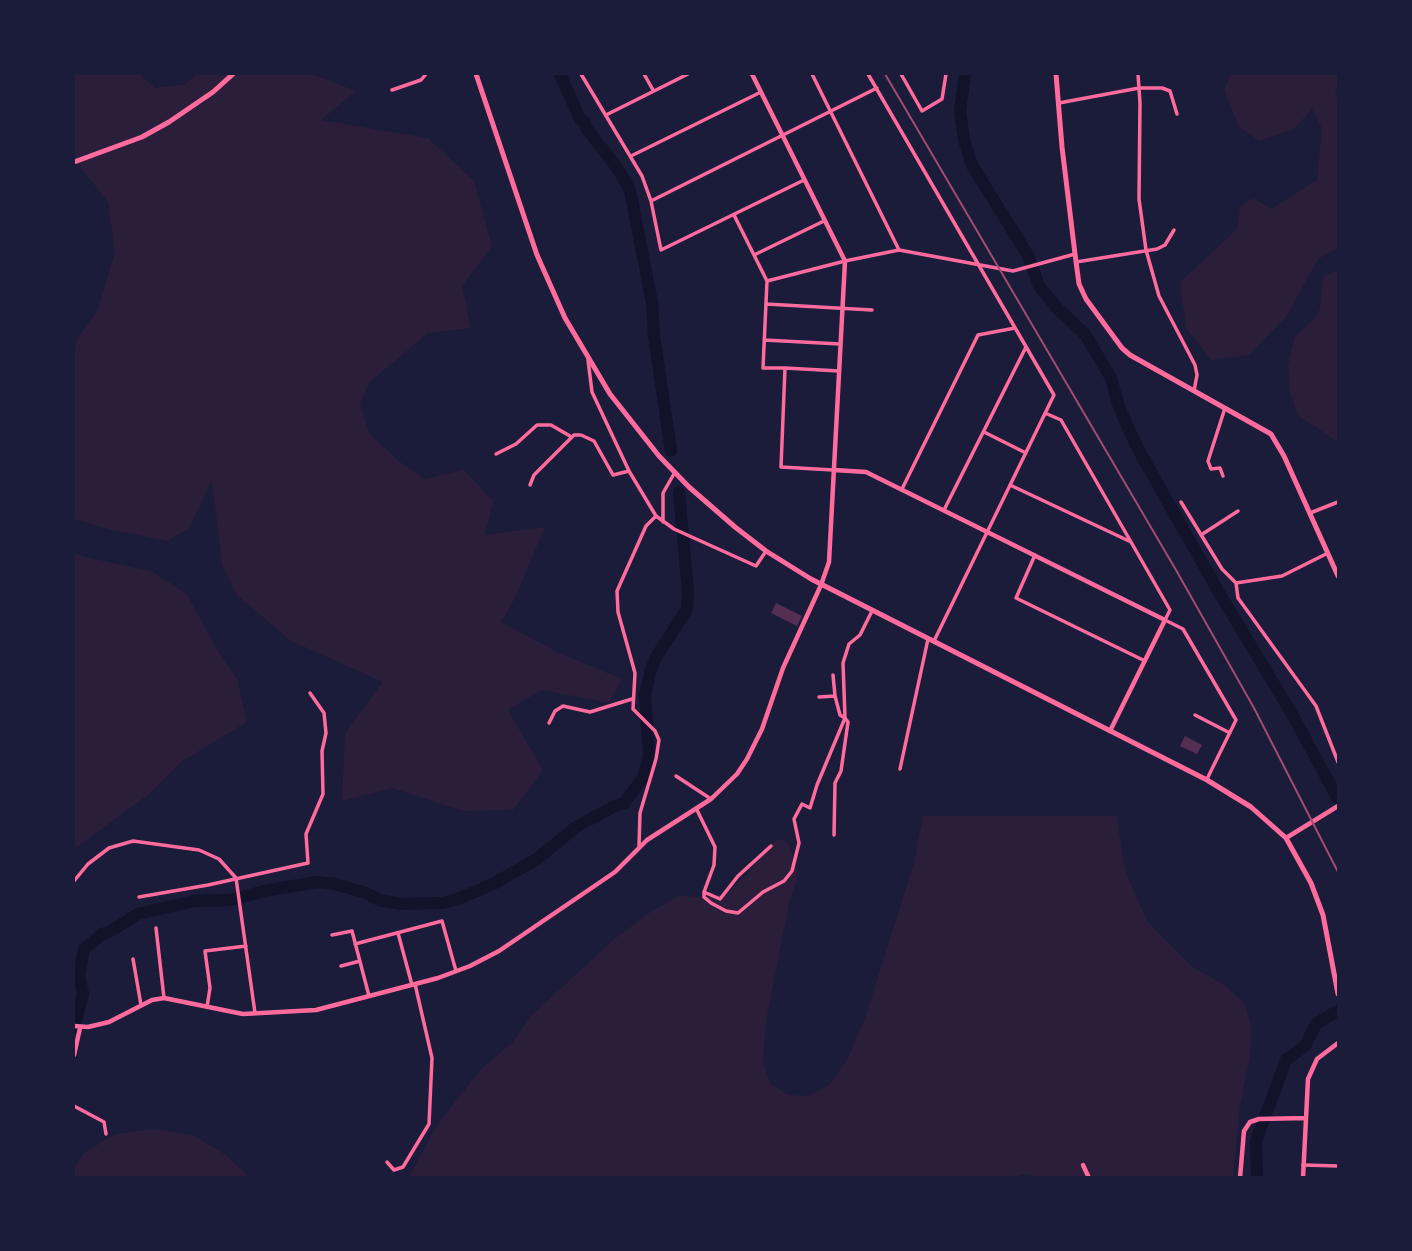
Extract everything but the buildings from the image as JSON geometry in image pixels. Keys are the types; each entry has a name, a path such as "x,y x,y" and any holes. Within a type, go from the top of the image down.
{"main road":[{"path":"74,162 142,137 213,92 233,74"},
{"path":"476,74 537,255 565,318 629,419 674,472 766,551 821,585 1207,780 1251,807 1286,838 1318,899 1339,994"},
{"path":"1056,74 1076,262 1079,284 1086,299 1122,348 1142,363 1271,434 1284,456 1339,576"}],"street":[{"path":"392,90 421,80 426,74"},
{"path":"581,74 642,176 651,201 661,250 804,180"},
{"path":"644,74 653,91"},
{"path":"606,115 688,74"},
{"path":"74,1055 77,1026 109,1022 141,1005 163,998 229,1012 255,1014 316,1010 456,972 499,951 614,872 639,846 697,810 737,774 755,745 783,668 830,562 845,261 751,74"},
{"path":"812,74 899,250"},
{"path":"868,74 1054,395 931,640 900,769"},
{"path":"901,74 922,111 942,99 946,74"},
{"path":"1138,74 1139,199 1146,250 1159,296 1195,365 1197,375 1194,391"},
{"path":"651,201 877,88"},
{"path":"1058,103 1139,88 1167,89 1177,114"},
{"path":"631,157 761,92"},
{"path":"734,215 768,281 763,368 839,370"},
{"path":"754,255 824,220"},
{"path":"1076,262 1165,245 1174,230"},
{"path":"768,281 899,250 1005,271 1019,270 1075,254"},
{"path":"766,304 872,310"},
{"path":"902,489 978,335 1015,328"},
{"path":"764,340 841,344"},
{"path":"944,510 1026,347"},
{"path":"588,358 592,392 629,471 656,516 674,529 756,566 766,551"},
{"path":"785,368 781,467 866,472 1183,629 1236,720 1207,780"},
{"path":"1223,476 1220,468 1211,469 1208,461 1225,408"},
{"path":"1045,413 1061,420 1170,610 1110,731"},
{"path":"496,454 516,444 537,425 551,425 570,436 581,435 594,441 613,475 629,471"},
{"path":"984,432 1026,453"},
{"path":"530,485 534,475 570,436"},
{"path":"663,522 663,493 674,472"},
{"path":"1010,485 1131,542"},
{"path":"1181,502 1222,569 1236,583 1238,597 1316,706 1339,762"},
{"path":"1310,513 1339,502"},
{"path":"1201,535 1237,511"},
{"path":"639,846 640,813 659,747 657,735 633,709 635,673 618,612 617,592 646,526 656,516"},
{"path":"1236,583 1282,576 1328,553"},
{"path":"1035,555 1016,598 1145,661"},
{"path":"697,810 715,847 714,865 704,892 704,897 711,903 726,911 738,913 754,898 788,877 799,849 794,820 802,804 810,808 845,718 843,663 846,651 849,644 860,635 872,611"},
{"path":"833,675 840,715 848,722 841,771 835,783 834,835"},
{"path":"139,897 308,863 306,834 323,794 322,751 326,733 324,713 310,693"},
{"path":"818,697 835,696"},
{"path":"550,723 555,711 564,706 590,712 632,699"},
{"path":"1195,715 1230,733"},
{"path":"676,776 711,799"},
{"path":"1286,838 1339,806"},
{"path":"74,881 88,864 109,848 133,841 208,853 219,859 236,878 255,1014"},
{"path":"704,892 720,898 738,876 771,846"},
{"path":"355,944 443,921 456,972"},
{"path":"156,928 163,998"},
{"path":"332,935 352,931 369,996"},
{"path":"387,1162 394,1170 403,1167 429,1124 432,1058 398,933"},
{"path":"207,1007 210,988 205,951 246,946"},
{"path":"133,959 141,1005"},
{"path":"341,966 360,961"},
{"path":"1303,1178 1306,1091 1311,1068 1324,1052 1339,1043"},
{"path":"74,1106 104,1122 106,1134"},
{"path":"1240,1178 1244,1131 1250,1122 1272,1118 1305,1118"},
{"path":"1303,1165 1339,1166"},
{"path":"1083,1166 1089,1178"}],"shaded area":[{"path":"74,74 140,74 155,88 186,84 197,74 312,74 356,91 321,120 428,138 474,181 492,246 462,286 471,328 428,333 369,383 360,405 370,434 400,462 425,479 464,470 493,501 485,535 545,527 514,600 501,622 559,653 622,679 609,703 542,690 508,710 543,770 513,810 463,811 392,788 342,801 345,733 383,682 291,641 237,595 222,564 212,480 189,528 168,541 74,519 74,355 77,339 97,312 115,253 108,202 74,163"},
{"path":"1231,74 1338,74 1335,93 1338,98 1338,248 1318,259 1287,316 1249,355 1211,360 1186,328 1180,282 1237,229 1240,207 1253,198 1271,209 1317,180 1322,129 1312,109 1294,129 1259,141 1239,127 1224,90"},
{"path":"1338,270 1338,442 1298,415 1290,392 1288,365 1295,336 1313,320 1320,309 1323,277"},
{"path":"74,552 153,572 187,594 216,648 237,679 247,722 181,762 148,795 74,849"},
{"path":"923,816 1117,816 1123,860 1147,921 1191,966 1224,985 1243,1001 1247,1011 1251,1028 1250,1057 1240,1106 1233,1177 1036,1178 1030,1174 1019,1175 1017,1178 408,1178 439,1122 482,1068 512,1043 531,1016 613,940 649,913 679,896 712,897 731,889 749,873 762,853 778,839 787,842 791,849 797,878 789,903 766,1022 763,1062 770,1084 789,1095 809,1096 829,1085 847,1060 865,1018 914,863"},
{"path":"154,1129 193,1135 226,1155 249,1177 74,1177 74,1168 85,1152 115,1134"}],"waterway":[{"path":"560,74 580,119 618,169 630,190 652,303 654,336 671,451"},
{"path":"965,74 960,111 964,140 972,165 1029,257 1039,286 1057,308 1085,334 1111,378 1119,407 1138,449 1292,714 1338,799"},
{"path":"74,1028 83,994 79,975 84,949 102,934 138,914 194,901 231,900 268,890 318,882 335,884 366,893 379,900 401,904 443,903 495,883 537,859 576,827 624,803 643,778 649,755 645,695 651,669 687,609 688,592 679,492"},
{"path":"1257,1178 1256,1141 1286,1060 1305,1046 1316,1024 1337,1011"}],"railway":[{"path":"885,74 1176,570 1254,708 1338,872"}]}
